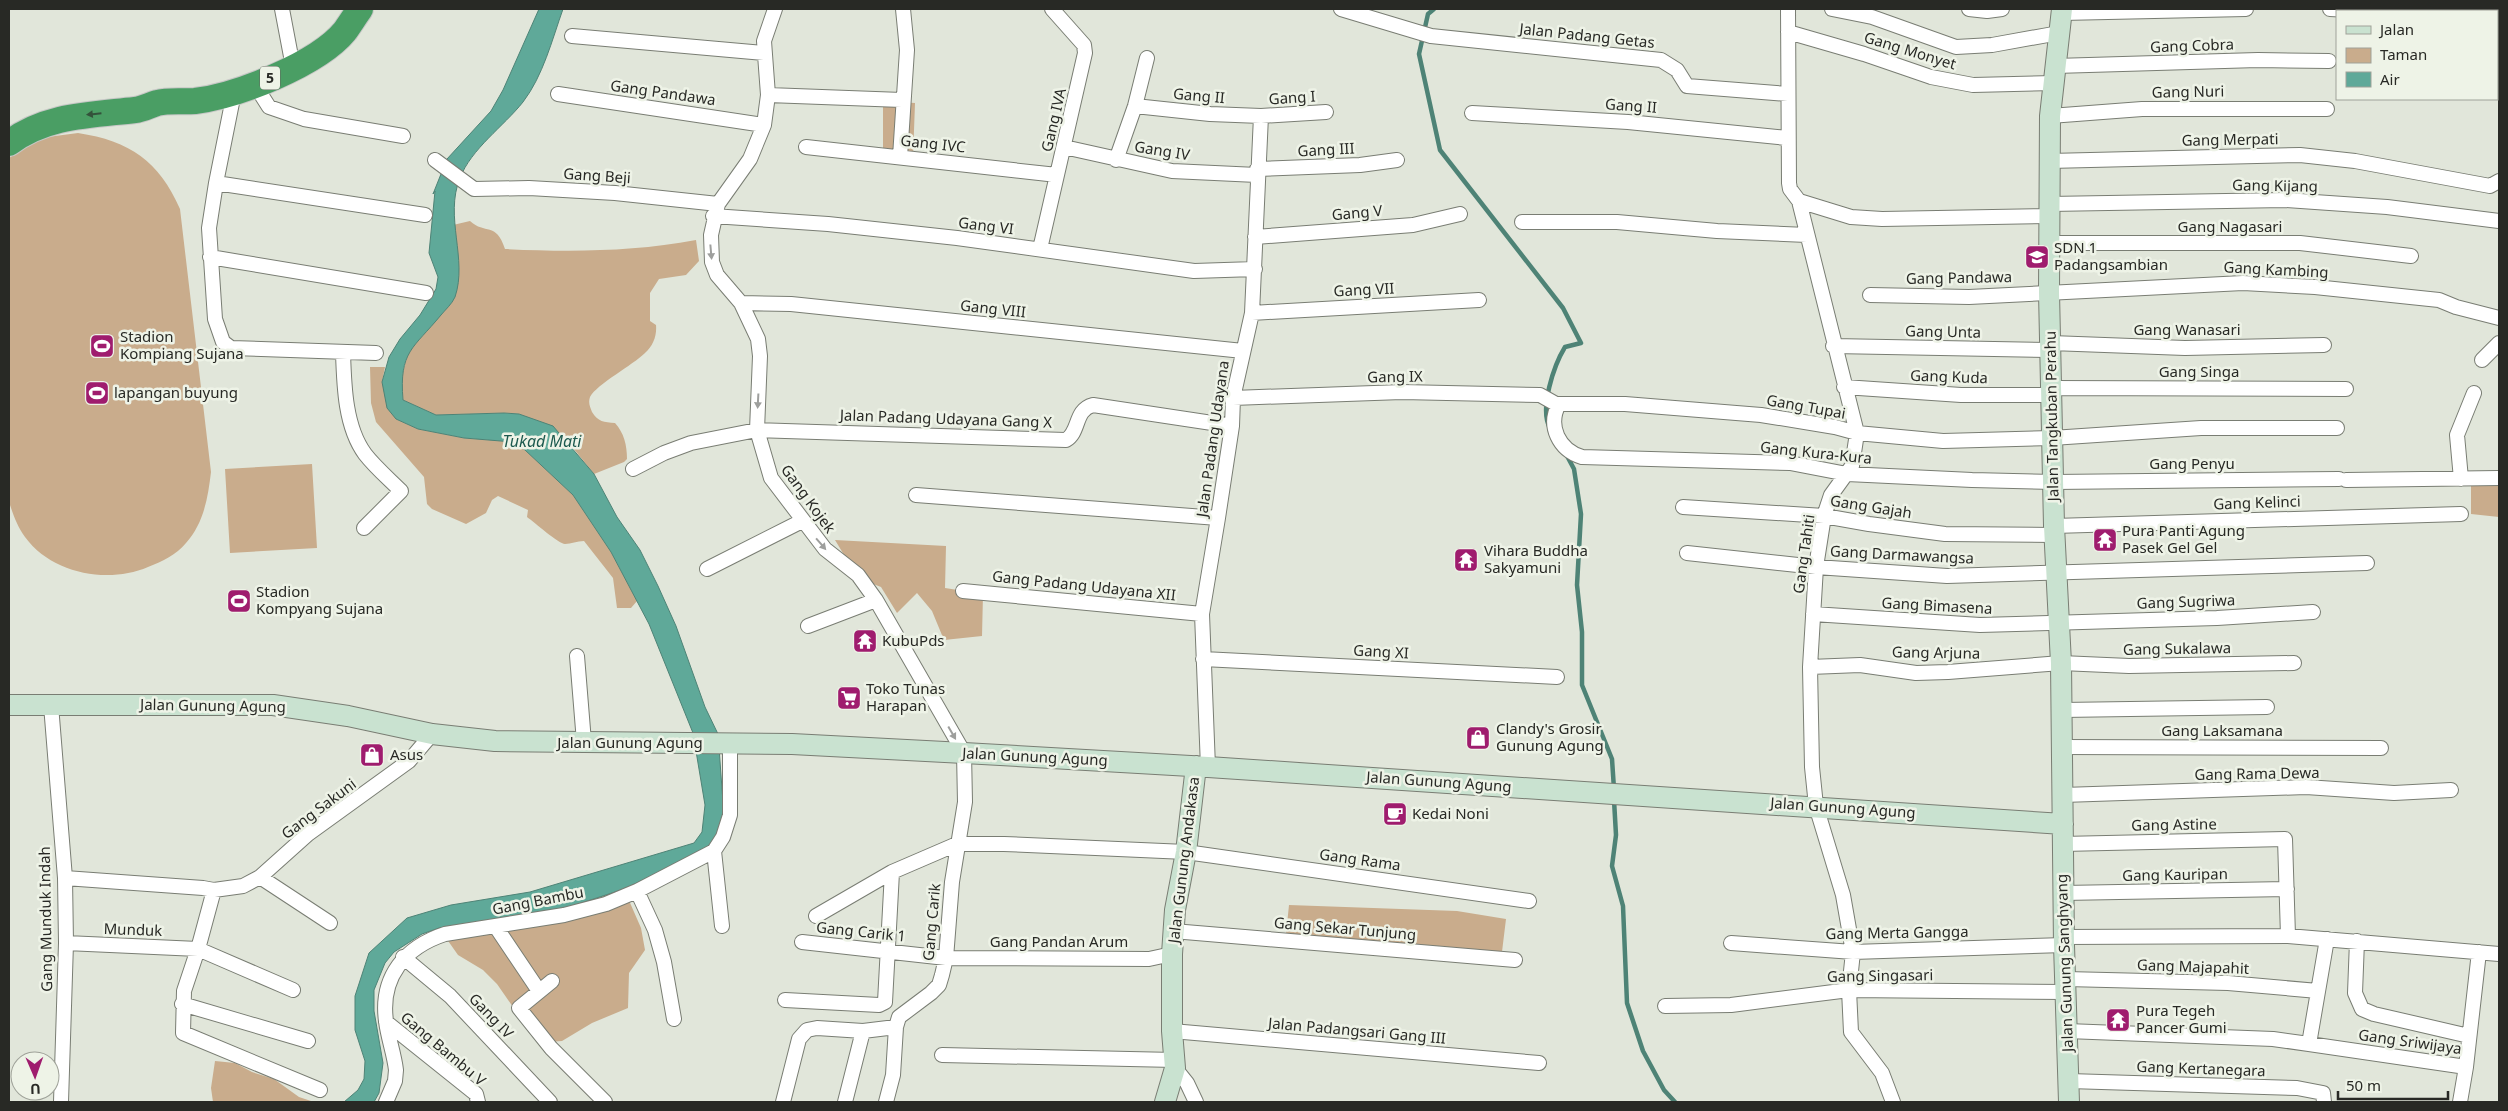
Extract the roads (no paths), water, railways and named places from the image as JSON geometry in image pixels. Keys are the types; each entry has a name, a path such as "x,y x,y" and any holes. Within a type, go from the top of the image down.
{"highway":[{"name":"5","path":"9,143 24,132 70,116 138,109 158,102 196,101 245,89 293,67 326,48 344,32 360,9"},
{"name":"5","path":"9,125 31,112 68,99 139,94 158,102"}],"main road":[{"name":"Jalan Tangkuban Perahu","path":"2062,11 2050,116 2049,292 2054,531 2061,663 2063,824"},
{"name":"Jalan Gunung Agung","path":"9,705 273,705 348,716 432,734 495,741 693,742 964,753 1202,766 2063,824"},
{"name":"Jalan Gunung Andakasa","path":"1165,1102 1175,1064 1172,1031 1172,954 1175,910 1202,766"},
{"name":"Jalan Gunung Sanghyang","path":"2063,824 2064,941 2069,1102"}],"street":[{"path":"282,9 293,67"},
{"path":"716,210 750,159 764,125 768,95 764,54 766,31 775,9"},
{"path":"900,157 902,100 907,50 903,9"},
{"name":"Gang IVA","path":"1040,249 1085,59 1085,47 1052,9"},
{"name":"Jalan Padang Getas","path":"1341,9 1431,36 1661,60 1677,70 1686,86 1788,94"},
{"name":"Gang Tahiti","path":"1788,9 1787,138 1790,189 1799,201 1833,346 1857,433 1855,455 1847,474 1831,495 1824,516 1816,567 1810,668 1812,767 1816,806 1843,896 1853,952 1849,990 1851,1032 1882,1073 1893,1102"},
{"path":"1832,9 1872,17 1956,47 1992,45 2059,33"},
{"path":"1969,9 1987,11 2002,9"},
{"path":"2062,11 2246,9"},
{"path":"2330,9 2348,10"},
{"name":"Gang Monyet","path":"1788,32 1864,54 1931,77 1973,85 2055,74"},
{"path":"572,36 764,54"},
{"path":"1116,160 1135,106 1147,58"},
{"name":"Gang Cobra","path":"2055,74 2258,60 2329,61"},
{"path":"376,353 236,348 226,346 220,338 215,319 209,228 216,183 245,89 270,107 304,120 403,136"},
{"name":"Gang Pandawa","path":"558,94 764,125"},
{"path":"768,95 902,100"},
{"name":"Gang II","path":"1135,106 1210,114 1261,116"},
{"name":"Gang Nuri","path":"2050,116 2142,109 2328,110"},
{"name":"Gang I","path":"1261,116 1326,112"},
{"name":"Gang II","path":"1472,113 1628,122 1787,138"},
{"name":"Jalan Padang Udayana","path":"1202,766 1202,614 1232,426 1233,398 1242,350 1252,313 1261,116"},
{"name":"Gang IVC","path":"806,147 1057,175"},
{"name":"Gang IV","path":"1064,147 1116,160 1180,172 1257,172"},
{"name":"Gang Merpati","path":"2049,160 2300,156 2355,161 2490,186 2499,180"},
{"name":"Gang Beji","path":"434,160 474,189 528,188 615,192 716,210"},
{"name":"Gang III","path":"1257,172 1360,165 1397,160"},
{"path":"216,183 426,215"},
{"name":"Gang Kijang","path":"1799,201 1851,217 1874,218 2285,200 2387,207 2499,221"},
{"name":"Gang VI","path":"716,210 1040,249 1194,271 1254,269"},
{"name":"Gang Kojek","path":"716,210 710,250 712,262 717,275 741,303 752,324 760,356 757,430 771,478 825,549 858,575 876,600 964,753"},
{"name":"Gang V","path":"1255,238 1414,225 1460,214"},
{"path":"1522,222 1617,222 1717,231 1808,235"},
{"name":"Gang Nagasari","path":"2049,243 2300,243 2411,256"},
{"path":"210,257 426,293"},
{"name":"Gang Kambing","path":"2049,292 2212,283 2275,283 2439,300 2456,307 2499,318"},
{"name":"Gang Pandawa","path":"1870,295 1969,297 2049,292"},
{"name":"Gang VII","path":"1252,313 1479,300"},
{"name":"Gang VIII","path":"741,303 791,304 1242,350"},
{"path":"2482,360 2499,343"},
{"name":"Gang Wanasari","path":"2051,346 2185,348 2324,345"},
{"name":"Gang Unta","path":"1833,346 2051,346"},
{"path":"343,352 346,391 354,433 365,454 400,491 364,528"},
{"name":"Gang Kuda","path":"1844,387 1961,395 2052,391"},
{"name":"Gang Singa","path":"2052,391 2346,389"},
{"name":"Gang IX","path":"1233,398 1402,392 1540,395 1556,404"},
{"path":"2461,479 2457,435 2474,393"},
{"name":"Gang Tupai","path":"1556,404 1628,404 1761,415 1835,427 1857,433 1943,441 2052,438"},
{"name":"Gang Kura-Kura","path":"1556,404 1554,419 1558,435 1569,453 1582,457 1790,463 1847,474 2054,482"},
{"name":"Jalan Padang Udayana Gang X","path":"757,430 1066,440 1073,435 1077,419 1083,410 1093,405 1232,426"},
{"path":"2052,438 2200,428 2337,428"},
{"path":"633,469 664,454 691,444 757,430"},
{"name":"Gang Penyu","path":"2054,482 2499,478"},
{"path":"916,495 1218,518"},
{"name":"Gang Gajah","path":"1683,507 1824,516 1945,534 2054,531"},
{"name":"Gang Kelinci","path":"2054,531 2461,514"},
{"path":"707,570 802,521"},
{"name":"Gang Darmawangsa","path":"1687,553 1816,567 1948,576 2367,563"},
{"name":"Gang Padang Udayana XII","path":"963,591 1202,614"},
{"path":"808,626 876,600"},
{"name":"Gang Sugriwa","path":"2059,622 2217,618 2313,612"},
{"name":"Gang Bimasena","path":"1813,614 1980,625 2059,622"},
{"path":"577,656 584,742"},
{"name":"Gang XI","path":"1203,659 1557,677"},
{"name":"Gang Arjuna","path":"1810,668 1860,665 1916,673 2061,663"},
{"name":"Gang Sukalawa","path":"2061,663 2129,666 2294,663"},
{"name":"Gang Munduk Indah","path":"51,705 65,878 66,943 61,1102"},
{"path":"2062,710 2267,707"},
{"name":"Gang Sakuni","path":"65,878 214,890 243,886 260,876 308,834 408,761 432,734"},
{"path":"722,926 714,851 723,837 730,815 728,743"},
{"name":"Gang Laksamana","path":"2062,747 2381,748"},
{"name":"Gang Carik","path":"896,1027 899,1018 904,1013 939,985 946,958 952,882 965,802 964,753"},
{"name":"Gang Rama Dewa","path":"2063,795 2306,787 2394,794 2451,790"},
{"name":"Gang Astine","path":"2062,844 2286,840 2288,889"},
{"path":"816,916 892,872 958,844 1004,844 1186,852"},
{"name":"Gang Bambu","path":"386,1102 395,1081 396,1070 386,1022 385,1005 388,987 403,957 428,940 469,929 496,927 564,915 606,904 637,891 714,851"},
{"name":"Gang Rama","path":"1186,852 1529,901"},
{"path":"785,1000 882,1004 885,1002 892,872"},
{"path":"260,876 330,923"},
{"path":"2288,889 2288,936"},
{"name":"Gang Kauripan","path":"2063,893 2288,889"},
{"path":"214,890 184,991 182,1004 183,1033 320,1090"},
{"path":"637,891 655,930 664,962 674,1020"},
{"path":"496,927 539,991"},
{"name":"Gang Sekar Tunjung","path":"1173,931 1515,960"},
{"path":"2064,941 2288,936 2499,954"},
{"path":"2309,1044 2327,939"},
{"name":"Gang Merta Gangga","path":"1731,943 1853,952 2064,941"},
{"path":"2356,941 2355,993 2362,1009 2374,1014 2469,1036"},
{"name":"Gang Carik 1","path":"802,942 946,958"},
{"name":"Munduk","path":"66,943 198,949"},
{"path":"198,949 293,990"},
{"name":"Gang Sriwijaya","path":"2067,1031 2273,1039 2466,1067 2479,952"},
{"name":"Gang Pandan Arum","path":"946,958 1149,959 1172,954"},
{"name":"Gang IV","path":"403,957 450,996 550,1102"},
{"path":"552,981 519,1008 551,1048 609,1099"},
{"name":"Gang Majapahit","path":"2066,985 2228,983 2318,991"},
{"name":"Gang Singasari","path":"1665,1006 1731,1005 1849,990 2066,985"},
{"path":"182,1004 308,1041"},
{"name":"Gang Bambu V","path":"386,1022 476,1094 478,1102"},
{"path":"783,1102 803,1033 817,1028 863,1031 896,1027 894,1075 886,1102"},
{"path":"845,1102 863,1031"},
{"name":"Jalan Padangsari Gang III","path":"1172,1031 1540,1063"},
{"path":"942,1055 1175,1064 1196,1102"},
{"path":"2460,1102 2466,1067"},
{"name":"Gang Kertanegara","path":"2069,1081 2297,1088 2323,1093 2324,1102"}],"water":[{"name":"Tukad Mati","path":"539,9 563,9 546,57 530,92 472,157 460,178 454,208 459,268 455,297 410,352 403,371 403,400 436,415 519,414 553,426 594,474 617,517 640,550 658,586 676,626 705,707 718,734 724,816 715,842 694,856 624,889 557,911 439,928 422,934 394,952 385,963 374,990 374,1011 383,1063 379,1093 374,1102 344,1102 358,1090 364,1079 365,1061 355,1030 355,996 369,953 407,918 451,905 530,892 694,843 702,832 705,805 693,733 649,624 611,552 573,495 525,450 513,442 464,438 418,429 396,419 387,408 382,382 389,357 400,339 420,315 436,289 438,277 429,253 435,191 433,194 447,159 491,111 503,90"}],"waterway":[{"path":"1434,9 1428,14 1419,54 1440,150 1563,308 1581,343 1565,347 1556,365 1547,399 1547,420 1550,428"},
{"path":"1566,454 1574,469 1581,514 1577,585 1582,632 1582,685 1612,759 1614,789"},
{"path":"1614,800 1616,835 1612,866 1623,906 1627,1003 1643,1051 1664,1090 1675,1102"}],"place":[{"name":"SDN 1 Padangsambian","path":"2037,257"},
{"name":"Stadion Kompiang Sujana","path":"102,346"},
{"name":"lapangan buyung","path":"97,393"},
{"name":"Pura Panti Agung Pasek Gel Gel","path":"2105,540"},
{"name":"Vihara Buddha Sakyamuni","path":"1466,560"},
{"name":"Stadion Kompyang Sujana","path":"239,601"},
{"name":"KubuPds","path":"865,641"},
{"name":"Toko Tunas Harapan","path":"849,698"},
{"name":"Clandy's Grosir Gunung Agung","path":"1478,738"},
{"name":"Asus","path":"372,755"},
{"name":"Kedai Noni","path":"1395,814"},
{"name":"Pura Tegeh Pancer Gumi","path":"2118,1020"}]}
